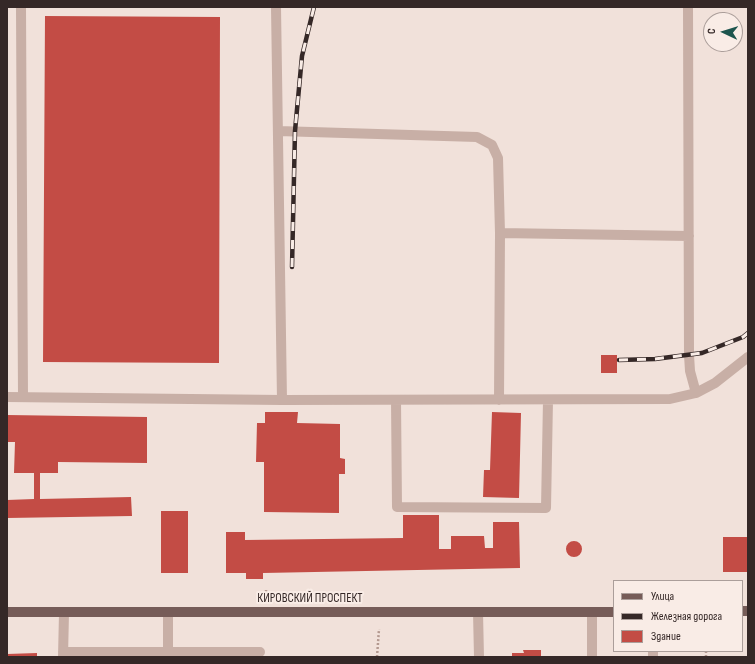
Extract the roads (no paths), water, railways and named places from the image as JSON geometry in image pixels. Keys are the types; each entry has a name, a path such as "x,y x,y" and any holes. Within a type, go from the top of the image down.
{"main road":[{"name":"КИРОВСКИЙ ПРОСПЕКТ","path":"7,612 613,612"}],"street":[{"path":"21,7 23,397"},
{"path":"276,7 282,400"},
{"path":"688,7 689,355 690,371 696,393"},
{"path":"278,131 477,137 492,145 498,158 500,232 499,400"},
{"path":"500,232 689,236"},
{"path":"7,397 282,400 670,399 696,393 715,383 748,357"},
{"path":"396,400 397,507 546,508 548,400"},
{"path":"478,612 479,657"},
{"path":"592,612 592,657"},
{"path":"64,613 63,654 260,652"},
{"path":"168,613 168,652"}],"railway":[{"path":"292,267 295,131 302,56 314,7"},
{"path":"619,360 655,359 702,353 743,337 748,333"}]}
